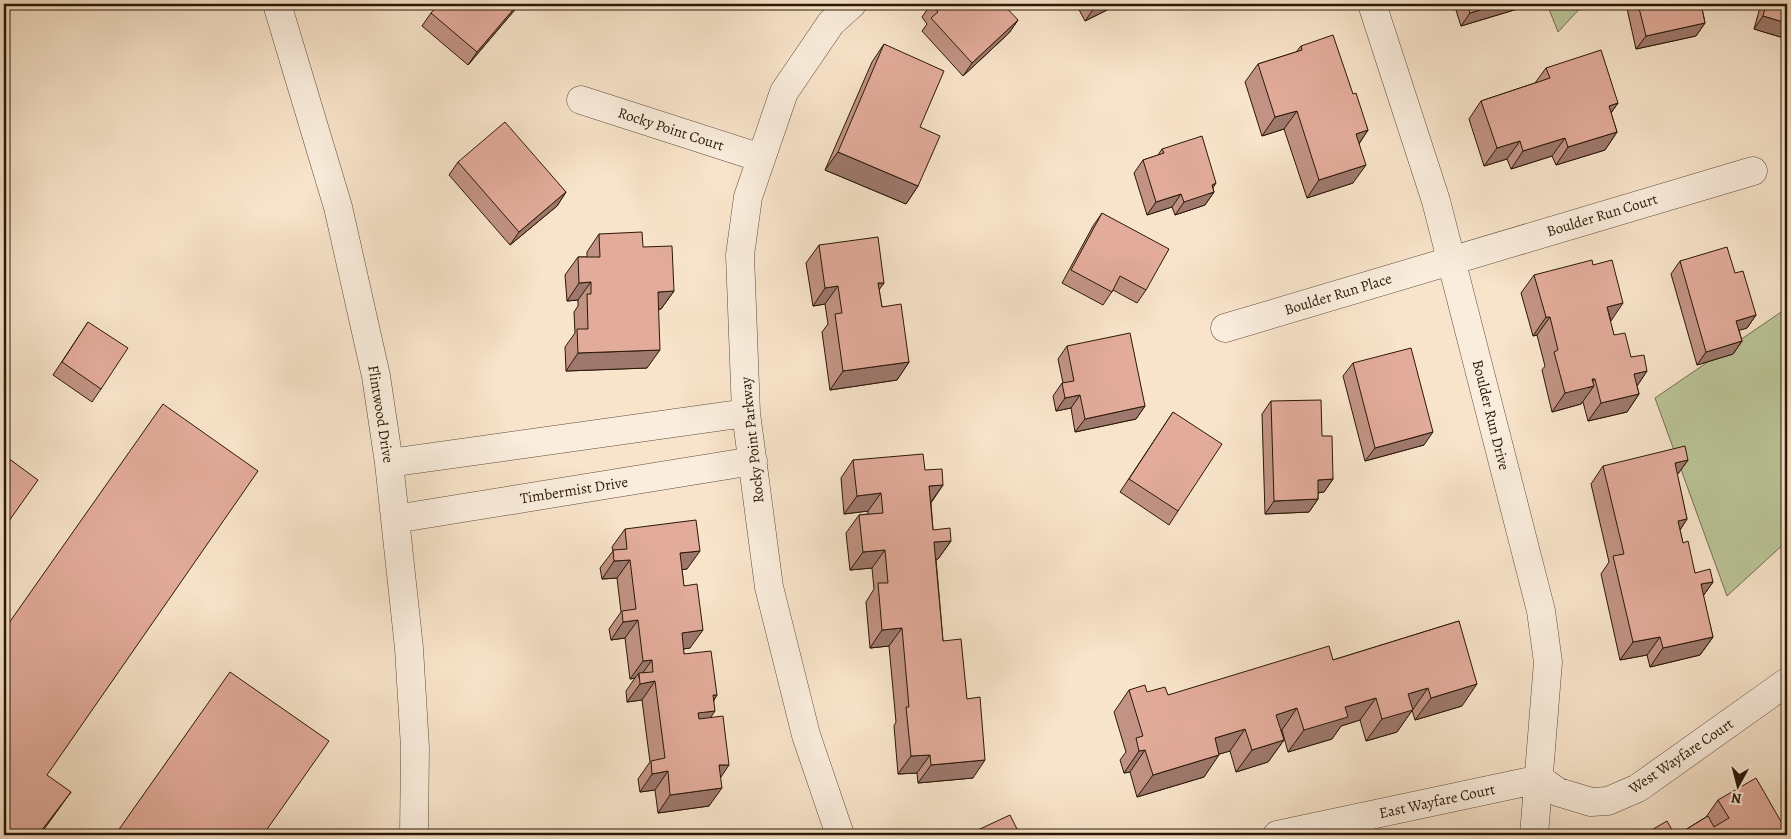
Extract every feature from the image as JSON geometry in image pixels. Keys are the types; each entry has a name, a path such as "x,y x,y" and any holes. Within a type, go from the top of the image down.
{"street":[{"name":"Flintwood Drive","path":"277,4 338,207 376,376 389,463 409,648 415,748 414,835"},
{"name":"Rocky Point Parkway","path":"840,835 806,735 769,587 746,413 740,255 748,197 784,92 831,23 852,4"},
{"name":"Boulder Run Drive","path":"1372,4 1436,201 1541,611 1548,662 1534,835"},
{"name":"Rocky Point Court","path":"581,100 761,158"},
{"name":"Boulder Run Court","path":"1451,260 1753,171"},
{"name":"Boulder Run Place","path":"1225,328 1451,260"},
{"path":"389,463 746,413"},
{"name":"Timbermist Drive","path":"395,519 753,460"},
{"name":"West Wayfare Court","path":"1540,779 1558,792 1591,802 1608,801 1638,788 1787,682"},
{"name":"East Wayfare Court","path":"1276,835 1540,779"}],"green space":[{"path":"1547,4 1584,4 1558,32"},
{"path":"1787,308 1787,541 1727,596 1655,398"}],"building":[{"path":"439,4 518,4 477,52 431,13"},
{"path":"931,4 1003,4 1018,20 972,63 931,18 938,12"},
{"path":"1092,4 1102,4 1094,8"},
{"path":"1467,4 1499,4 1470,13"},
{"path":"1638,4 1701,4 1705,23 1646,36"},
{"path":"1766,4 1787,4 1787,23 1763,16"},
{"path":"1333,35 1353,94 1356,93 1368,130 1356,134 1366,165 1319,180 1297,111 1275,117 1258,64 1302,50 1301,46"},
{"path":"884,44 944,71 920,127 940,136 918,186 838,152"},
{"path":"1601,50 1618,103 1609,106 1617,132 1568,147 1565,138 1523,151 1520,141 1497,148 1481,101 1550,78 1546,68"},
{"path":"505,122 566,192 519,232 458,162"},
{"path":"1202,136 1216,183 1212,185 1214,192 1184,202 1181,194 1156,202 1143,160 1164,153 1162,149"},
{"path":"1102,213 1169,249 1146,290 1120,276 1112,292 1071,270"},
{"path":"642,232 643,247 672,246 674,291 658,292 660,350 578,353 577,329 588,329 587,294 591,294 591,282 579,283 578,257 600,257 599,234"},
{"path":"878,237 884,283 878,283 882,307 901,304 909,362 843,371 835,314 842,313 838,286 825,288 819,245"},
{"path":"1727,247 1735,273 1743,271 1756,315 1736,321 1742,341 1706,352 1680,261"},
{"path":"1592,260 1593,265 1612,260 1623,303 1607,307 1614,335 1625,333 1631,357 1644,355 1647,371 1634,374 1639,394 1601,403 1595,379 1592,379 1594,386 1565,393 1554,352 1558,350 1550,317 1546,317 1534,275"},
{"path":"88,322 128,348 101,389 62,362"},
{"path":"1130,333 1145,406 1085,419 1080,395 1065,398 1062,383 1074,381 1067,346"},
{"path":"1411,348 1433,432 1375,448 1353,363"},
{"path":"1321,400 1322,436 1332,436 1333,479 1318,480 1318,499 1274,501 1271,401"},
{"path":"163,404 258,471 47,775 71,792 38,835 4,835 4,630"},
{"path":"1173,412 1222,444 1178,511 1129,479"},
{"path":"1685,446 1688,460 1675,463 1687,519 1678,521 1683,543 1688,541 1695,573 1710,569 1713,582 1701,584 1713,637 1663,648 1660,637 1633,642 1613,556 1624,554 1603,466"},
{"path":"923,454 925,470 942,469 943,485 929,486 933,530 950,528 951,541 934,542 943,641 961,639 967,699 980,697 985,760 931,765 930,755 911,756 906,707 909,707 902,628 882,630 878,583 888,583 885,550 863,552 859,515 883,513 881,493 857,496 853,460"},
{"path":"4,455 38,480 4,528"},
{"path":"696,520 700,551 680,553 684,586 697,584 703,630 682,633 684,654 711,651 717,695 713,695 715,711 698,713 699,719 723,716 729,765 719,765 722,788 670,795 668,771 652,774 651,761 665,758 655,681 640,684 639,673 653,672 652,660 643,661 638,620 623,622 622,611 636,609 630,560 614,561 613,550 627,549 625,529"},
{"path":"1459,621 1477,684 1431,698 1428,688 1408,694 1413,710 1382,719 1376,698 1345,707 1348,717 1304,730 1297,708 1276,715 1284,740 1252,750 1245,729 1215,738 1219,755 1153,775 1145,750 1139,751 1136,738 1143,736 1129,690 1145,685 1147,692 1165,687 1168,695 1329,646 1333,660"},
{"path":"230,672 329,741 263,835 115,835"},
{"path":"1756,778 1787,835 1677,835 1708,816 1714,827 1729,818 1718,800"},
{"path":"1010,815 1020,835 967,835"},
{"path":"1667,821 1675,835 1643,835"}]}
